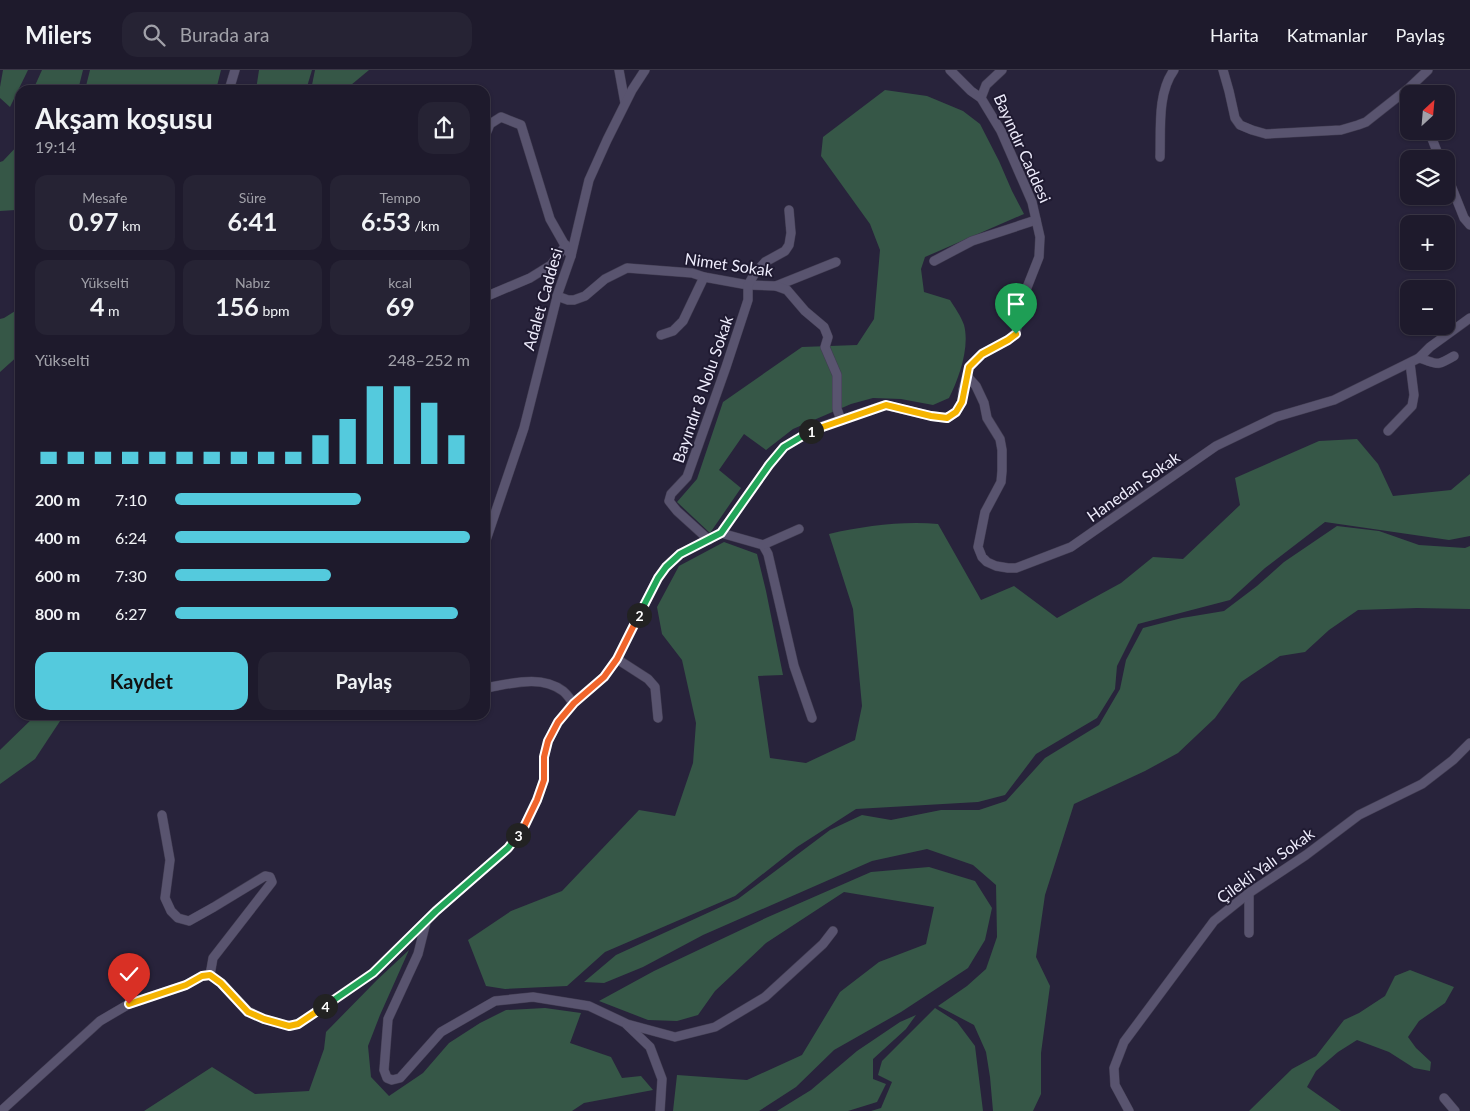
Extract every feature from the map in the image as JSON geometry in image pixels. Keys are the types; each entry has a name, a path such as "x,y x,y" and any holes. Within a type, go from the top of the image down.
{"street":[{"path":"230,85 235,70"},
{"path":"619,70 625,104"},
{"name":"Adalet Caddesi","path":"490,527 524,428 557,296 571,256 589,180 632,90 645,70"},
{"path":"950,70 971,91 981,98"},
{"name":"Bayındır Caddesi","path":"210,975 221,983 248,1012 289,1026 298,1024 373,973 426,921 508,848 523,829 544,780 544,757 548,741 558,722 574,703 604,677 617,659 653,586 666,567 680,554 721,533 784,447 816,428 886,405 947,418 956,412 962,402 969,367 982,354 1016,334 1026,290 1038,257 1040,237 1032,202 1001,131 981,98 986,85 1002,70"},
{"path":"1160,157 1163,92 1174,70"},
{"path":"1223,70 1235,118 1240,126 1266,134 1341,130 1358,126 1400,99"},
{"path":"1416,85 1428,70"},
{"path":"490,124 501,117 521,124 550,219 571,256"},
{"path":"1455,196 1464,218 1470,225"},
{"path":"748,285 755,273 765,262 784,251 789,245 791,233 789,210"},
{"path":"934,260 972,241 1036,220"},
{"path":"490,295 530,278 551,264 566,245"},
{"path":"776,286 836,262"},
{"name":"Nimet Sokak","path":"557,296 568,300 585,296 605,279 626,268 692,273 748,285 776,286 787,290 805,311 824,327 828,337 825,347 837,375 837,409 841,420"},
{"path":"661,335 673,331 683,321 704,277"},
{"name":"Bayındır 8 Nolu Sokak","path":"708,540 677,512 669,501 670,494 688,477 748,300 748,285"},
{"name":"Hanedan Sokak","path":"967,376 980,394 987,418 1000,439 1002,450 1001,482 984,512 978,547 982,557 987,562 996,566 1016,568 1071,547 1216,446 1276,417 1334,400 1414,360 1470,318"},
{"path":"1388,431 1412,406 1414,395 1414,360 1440,364 1454,356"},
{"path":"721,533 763,545 799,528"},
{"path":"763,545 768,554 794,666 812,718"},
{"path":"617,659 648,679 655,688 658,718"},
{"path":"490,687 530,681 550,684 563,691 574,703"},
{"name":"Çilekli Yalı Sokak","path":"1129,1111 1115,1085 1114,1068 1124,1042 1214,921 1249,893 1306,855 1359,815 1422,784 1470,743"},
{"path":"1,1111 100,1021 129,1004 186,985 202,976 210,975 213,958 272,882 270,877 265,876 189,921 178,918 171,912 165,898 170,860 162,815"},
{"path":"1249,893 1249,933"},
{"path":"426,921 418,954 388,1019 384,1070 387,1078 392,1080 400,1078 441,1032 495,1001 532,997 589,1006 625,1024 675,1037 715,1027 765,997 823,944 833,931"},
{"path":"625,1024 650,1047 662,1079 660,1111"},
{"path":"1444,1098 1455,1111"}],"green space":[{"path":"3,70 28,70 21,85 15,85 15,97 10,107 0,98"},
{"path":"42,70 83,70 79,85 35,85"},
{"path":"90,70 221,70 217,85 86,85"},
{"path":"259,70 312,70 308,85 257,85"},
{"path":"315,70 369,70 351,85 312,85"},
{"path":"885,90 927,96 963,111 980,124 1024,214 925,257 921,269 924,292 950,300 964,325 965,352 949,398 933,405 901,399 873,398 851,404 793,429 766,450 744,434 719,470 741,488 710,533 677,502 697,479 723,402 802,347 857,345 874,319 880,250 870,224 821,156 823,137"},
{"path":"15,148 15,210 0,211 0,162"},
{"path":"15,311 15,358 0,372 0,319"},
{"path":"1357,439 1378,464 1393,496 1451,490 1470,474 1470,536 1449,540 1325,522 1265,568 1230,600 1138,624 1117,666 1115,689 1097,718 1036,754 1005,795 978,802 856,809 797,847 735,896 605,952 567,986 505,989 486,986 468,940 511,911 562,891 639,810 675,816 693,763 696,723 682,660 662,634 657,607 679,566 724,542 757,554 783,675 758,676 770,758 806,763 855,740 862,706 853,609 829,534 883,525 938,524 981,600 1014,586 1057,618 1121,583 1153,557 1183,559 1240,505 1235,478 1319,441"},
{"path":"1337,526 1379,531 1419,545 1465,548 1470,546 1470,609 1358,610 1329,630 1305,652 1280,656 1241,682 1215,718 1178,753 1145,771 1074,804 1045,895 1036,957 1050,986 1041,1053 1041,1094 1033,1111 993,1111 986,1052 974,1025 938,1006 967,986 986,969 997,937 996,885 973,865 927,849 872,861 703,935 643,967 604,983 584,982 616,955 738,899 830,830 862,815 891,820 941,810 979,810 1006,801 1045,758 1099,725 1120,689 1126,660 1143,628 1182,618 1224,611 1257,586 1284,562"},
{"path":"31,720 61,720 35,759 0,784 0,750"},
{"path":"929,867 975,881 992,908 985,940 968,968 901,1012 834,1050 796,1087 759,1111 673,1111 677,1075 747,1080 802,1055 840,992 879,962 926,944 934,907 844,892 766,943 715,991 698,1015 677,1021 648,1020 599,1001 654,971 768,917 871,872"},
{"path":"409,950 368,1046 371,1077 389,1096 423,1073 449,1043 480,1023 506,1010 545,1008 581,1013 570,1043 611,1057 622,1078 641,1076 653,1090 584,1103 572,1111 144,1111 212,1067 255,1094 309,1091 324,1049 326,1032"},
{"path":"1410,970 1454,987 1445,1003 1419,1021 1408,1037 1416,1048 1431,1062 1430,1071 1414,1068 1389,1052 1357,1040 1338,1052 1316,1071 1307,1087 1341,1111 1249,1111 1292,1069 1316,1056 1344,1020 1359,1013 1385,996 1395,976"},
{"path":"935,1008 957,1022 975,1046 983,1111 871,1111 881,1108 892,1082 878,1075 882,1061"},
{"path":"916,1015 906,1029 873,1059 873,1079 886,1084 877,1102 848,1111 777,1111 811,1090 857,1051 900,1022"}],"route":[{"path":"129,1004 186,985 202,976 210,975 221,983 248,1012 289,1026 298,1024 373,973 436,911 508,848 523,829 544,780 544,757 548,741 558,722 574,703 604,677 611,668 658,578 666,567 680,554 721,533 784,447 816,428 886,405 947,418 956,412 962,402 969,367 982,354 1016,334"}]}
